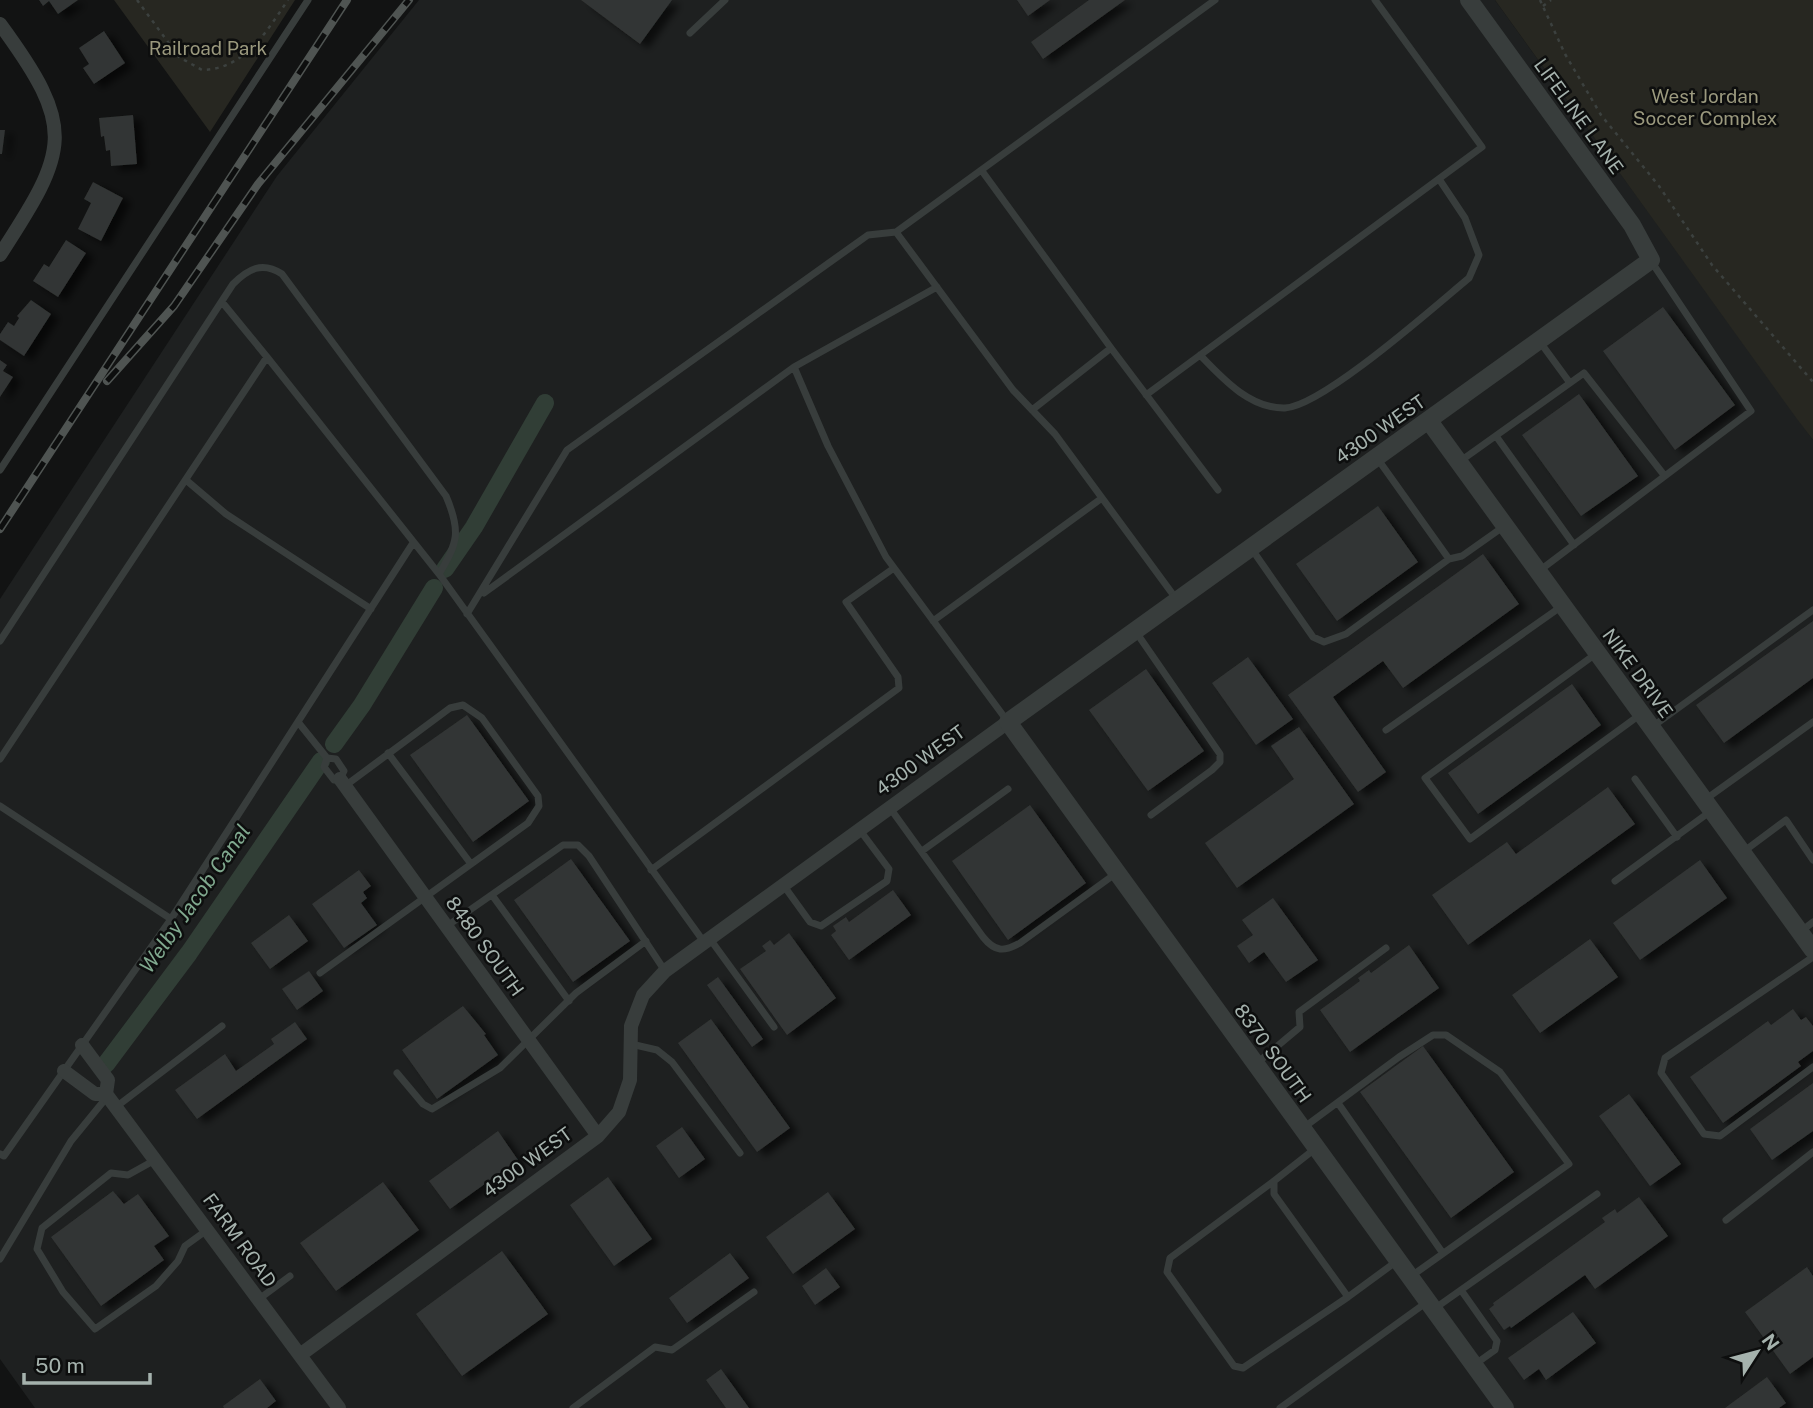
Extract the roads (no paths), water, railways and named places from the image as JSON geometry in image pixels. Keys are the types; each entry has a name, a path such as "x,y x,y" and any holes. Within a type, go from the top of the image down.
{"street":[{"name":"LIFELINE LANE","path":"1469,0 1632,225 1651,260"},
{"path":"0,24 47,93 54,116 55,144 47,179 0,255"},
{"name":"4300 WEST","path":"300,1355 598,1136 619,1112 630,1080 631,1026 643,995 665,971 1651,260"},
{"name":"NIKE DRIVE","path":"1429,421 1742,852 1806,927 1813,950"},
{"name":"8370 SOUTH","path":"1008,722 1505,1408"},
{"name":"8480 SOUTH","path":"343,783 598,1136"},
{"path":"64,1071 95,1094 110,1099 108,1080 82,1045"},
{"name":"FARM ROAD","path":"110,1099 339,1408"}],"lane":[{"path":"0,470 308,0"},
{"path":"690,33 725,0"},
{"path":"467,614 567,450 868,235 896,232 1215,0"},
{"path":"1146,395 1482,147 1375,0"},
{"path":"982,171 1218,489"},
{"path":"1200,355 1247,398 1285,408 1329,390 1469,278 1479,255 1465,218 1439,179"},
{"path":"896,232 1013,390 1055,434 1177,601"},
{"path":"1538,572 1751,411 1651,260"},
{"path":"0,641 233,284 246,271 259,266 273,268 282,274 446,496 457,526 455,548 439,574"},
{"path":"480,596 794,367 937,287"},
{"path":"222,302 439,574 651,870 774,1027"},
{"path":"1539,341 1570,383"},
{"path":"1032,410 1111,348"},
{"path":"0,760 267,357"},
{"path":"794,367 863,519 894,568 1008,722"},
{"path":"1459,462 1584,373 1664,475"},
{"path":"1496,436 1574,545"},
{"path":"1377,458 1449,559"},
{"path":"186,480 226,514 370,609"},
{"path":"933,621 1102,498"},
{"path":"1251,548 1313,637 1324,642 1346,634 1449,559 1462,556 1505,526"},
{"path":"0,1154 4,1156 171,919 413,543"},
{"path":"651,870 899,688 898,677 846,601 894,568"},
{"path":"1386,730 1563,606"},
{"path":"1597,653 1425,778 1470,839 1813,610"},
{"path":"1135,631 1220,754 1220,762 1212,771 1151,815"},
{"path":"320,973 527,823 539,806 538,796 482,718 463,705 455,706 343,783"},
{"path":"298,722 327,758 336,760 344,771 343,783"},
{"path":"1615,881 1677,836 1708,806 1813,722"},
{"path":"388,753 471,864"},
{"path":"327,758 324,767 334,780 343,783"},
{"path":"1635,779 1677,836"},
{"path":"922,851 1008,789"},
{"path":"0,806 171,919"},
{"path":"890,807 992,948 998,950 1008,950 1020,943 1117,872"},
{"path":"1742,852 1786,821 1813,860"},
{"path":"783,885 810,922 821,926 887,881 889,869 859,830"},
{"path":"447,926 563,845 578,845 589,856 665,971"},
{"path":"492,895 569,1001"},
{"path":"397,1073 423,1104 432,1109 500,1068 569,1001 646,941"},
{"path":"1256,1064 1300,1027 1299,1012 1386,948"},
{"path":"1813,957 1665,1058 1661,1073 1704,1134 1720,1136 1813,1068"},
{"path":"0,1259 71,1141 110,1099 222,1026"},
{"path":"1303,1129 1433,1035 1446,1035 1500,1072 1569,1164 1442,1251 1410,1277"},
{"path":"630,1043 657,1050 672,1062 740,1153"},
{"path":"1338,1103 1442,1251"},
{"path":"1316,1147 1170,1258 1167,1272 1234,1366 1243,1368 1398,1261"},
{"path":"1726,1220 1813,1152"},
{"path":"155,1159 128,1175 111,1173 42,1228 37,1250 63,1292 95,1329 156,1286 178,1261 185,1246 208,1229"},
{"path":"1274,1181 1274,1194 1348,1297"},
{"path":"1280,1408 1430,1305 1461,1290 1597,1194"},
{"path":"259,1299 290,1276"},
{"path":"1461,1290 1497,1342 1495,1350 1474,1365"},
{"path":"573,1408 655,1347 672,1350 754,1292"}],"waterway":[{"name":"Welby Jacob Canal","path":"445,569 474,527 545,403"},
{"name":"Welby Jacob Canal","path":"334,744 362,705 434,588"},
{"name":"Welby Jacob Canal","path":"106,1064 189,953 321,761"}],"railway":[{"path":"0,529 347,0"},
{"path":"107,381 174,306 258,184 409,0"}],"park label":[{"name":"Railroad Park","path":"208,48"},
{"name":"West Jordan Soccer Complex","path":"1705,107"}]}
